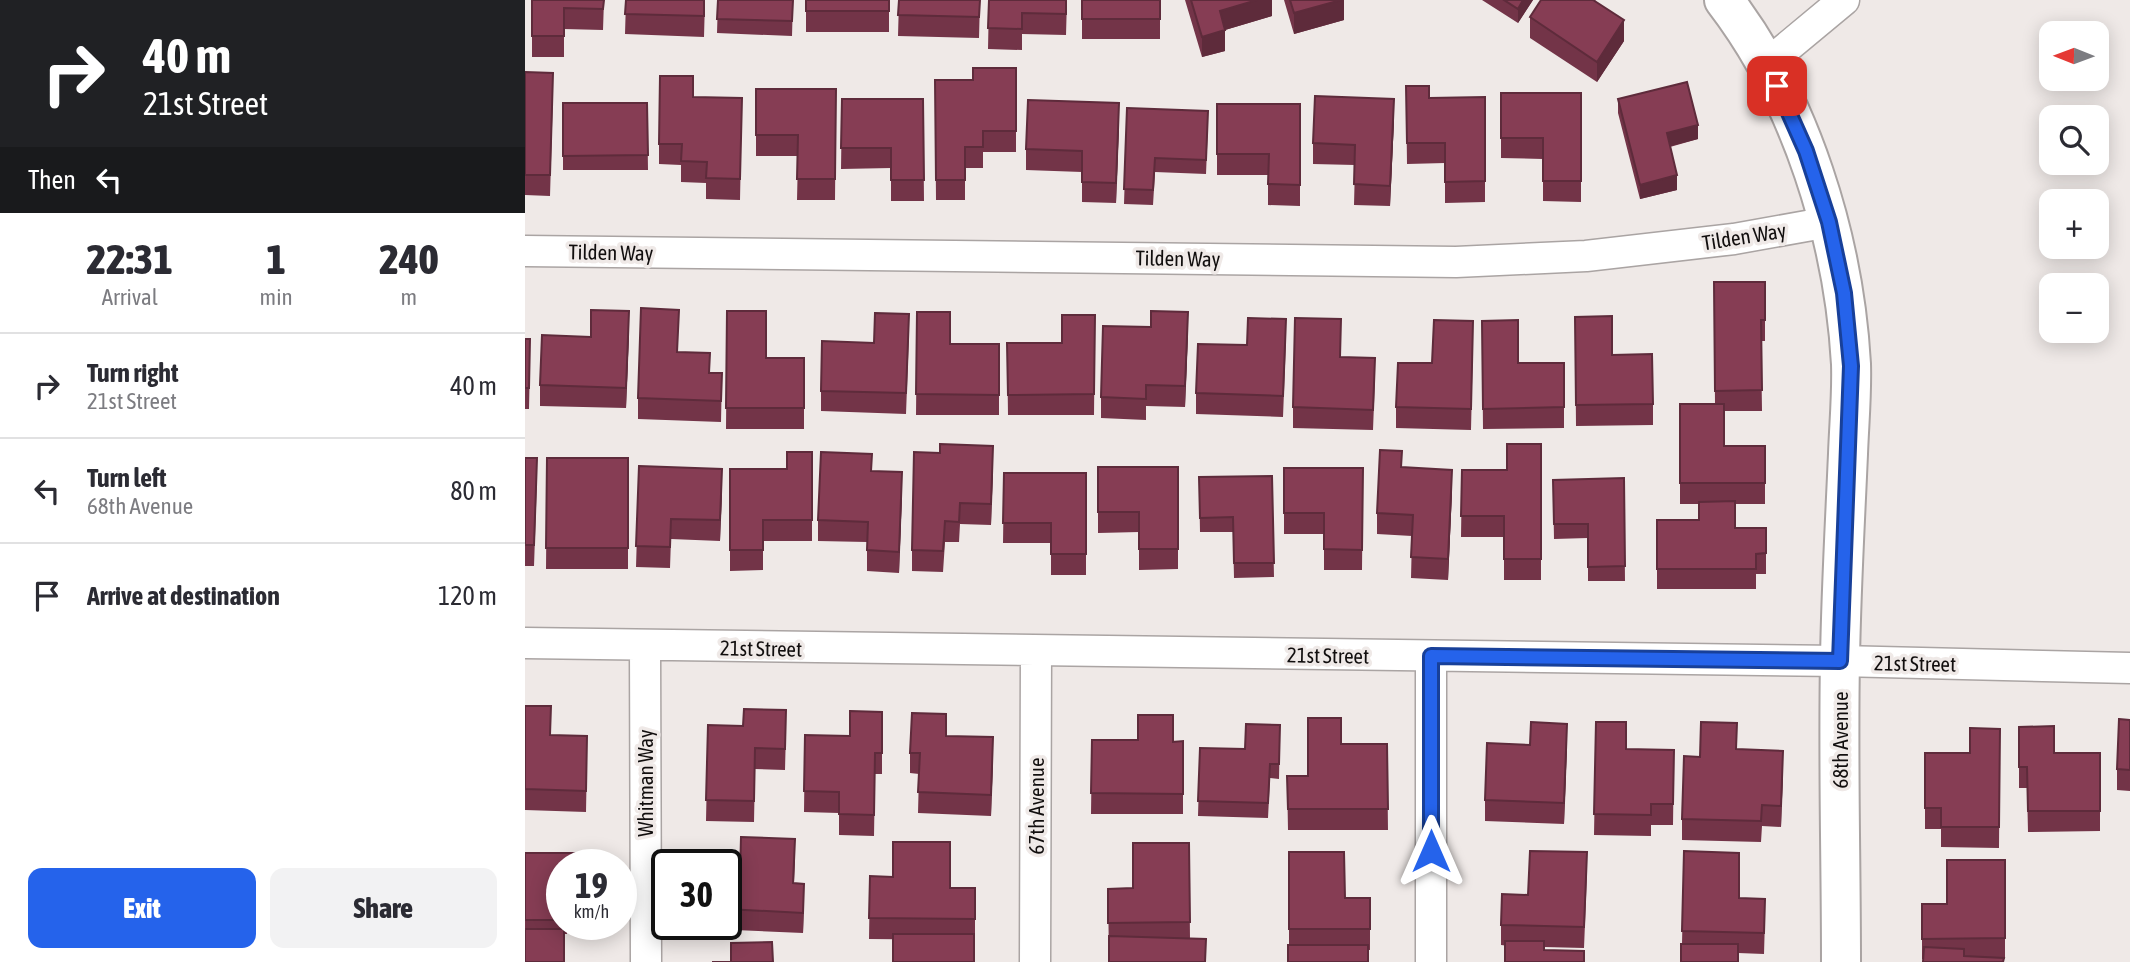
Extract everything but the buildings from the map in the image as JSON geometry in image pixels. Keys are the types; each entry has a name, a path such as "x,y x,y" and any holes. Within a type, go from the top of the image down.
{"street":[{"name":"68th Avenue","path":"1724,0 1744,26 1767,64 1806,151 1829,222 1844,293 1851,366 1840,661 1841,962"},
{"path":"1767,64 1844,0"},
{"name":"Tilden Way","path":"525,251 1456,262 1586,256 1734,239 1829,222"},
{"name":"21st Street","path":"525,643 1840,661 2130,668"},
{"name":"Whitman Way","path":"645,645 646,962"},
{"name":"67th Avenue","path":"1035,962 1036,651"},
{"path":"1431,656 1431,962"}],"route":[{"path":"1431,851 1431,656 1840,661 1851,366 1844,293 1829,222 1806,151 1777,86"}]}
